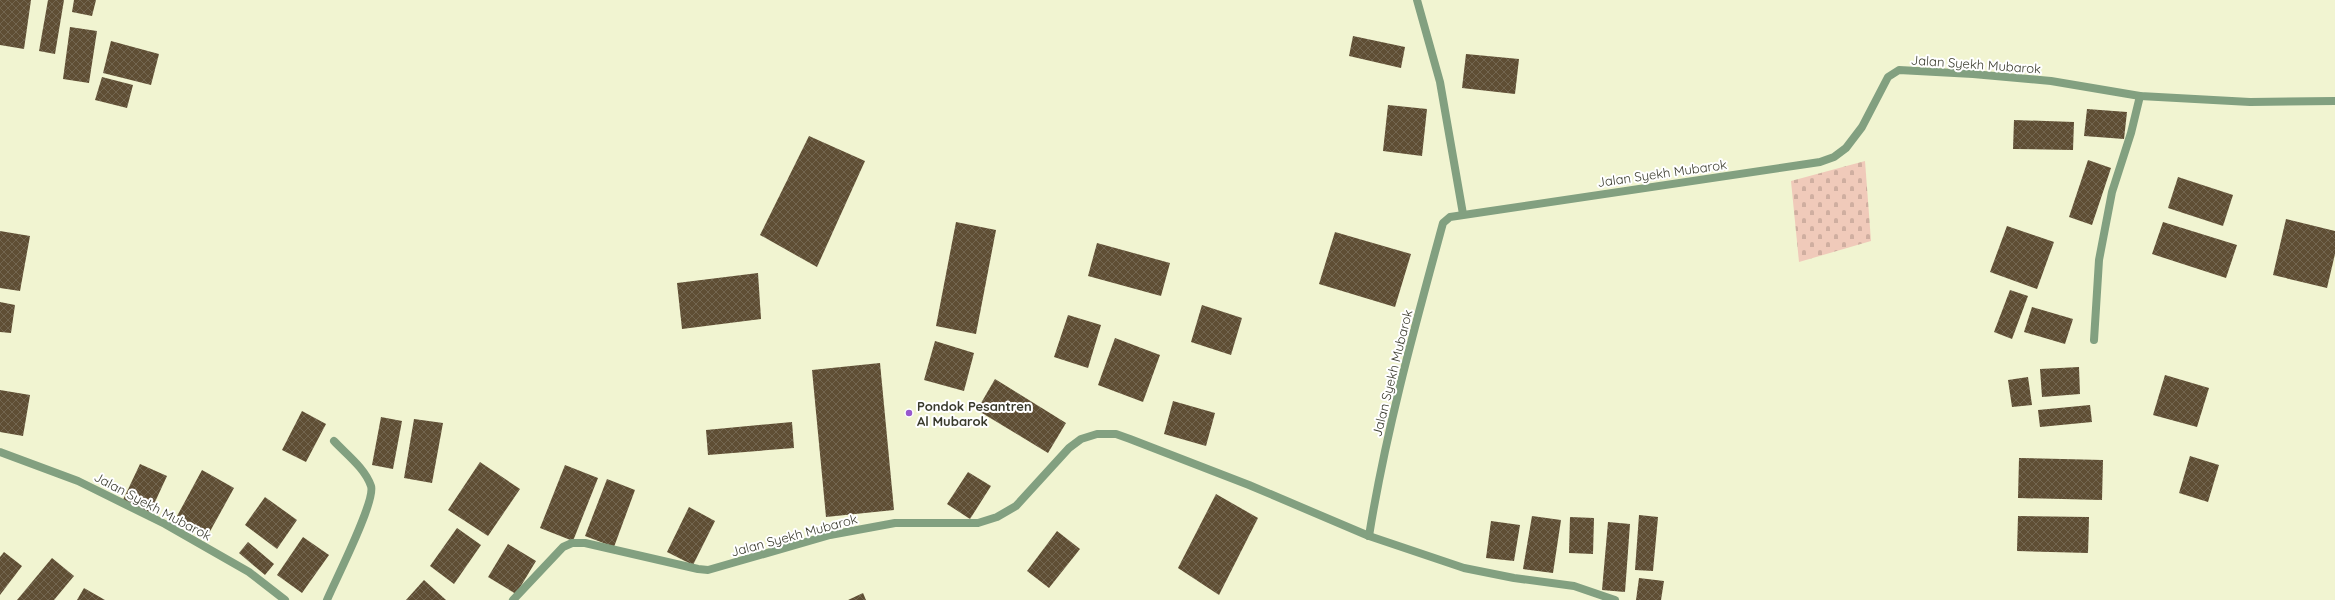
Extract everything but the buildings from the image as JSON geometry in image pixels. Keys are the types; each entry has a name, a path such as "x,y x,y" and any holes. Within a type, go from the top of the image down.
{"street":[{"path":"1417,0 1440,82 1463,214"},
{"name":"Jalan Syekh Mubarok","path":"513,600 563,547 572,543 596,545 698,569 708,570 830,536 895,523 978,523 997,517 1016,506 1069,448 1081,438 1097,434 1116,434 1130,439 1249,485 1369,536 1376,492 1402,380 1443,223 1450,217 1820,162 1834,157 1846,148 1862,127 1888,77 1899,70 1973,74 2052,81 2140,96 2250,102 2335,101"},
{"path":"2094,340 2099,260 2112,192 2131,133 2140,96"},
{"path":"327,600 367,510 372,490 365,474 334,441"},
{"name":"Jalan Syekh Mubarok","path":"0,452 78,481 165,524 249,572 285,600"},
{"path":"1369,536 1464,568 1514,578 1574,586 1616,600"}],"green space":[{"path":"1865,161 1871,241 1799,262 1791,181"}],"place":[{"name":"Pondok Pesantren Al Mubarok","path":"909,413"}]}
